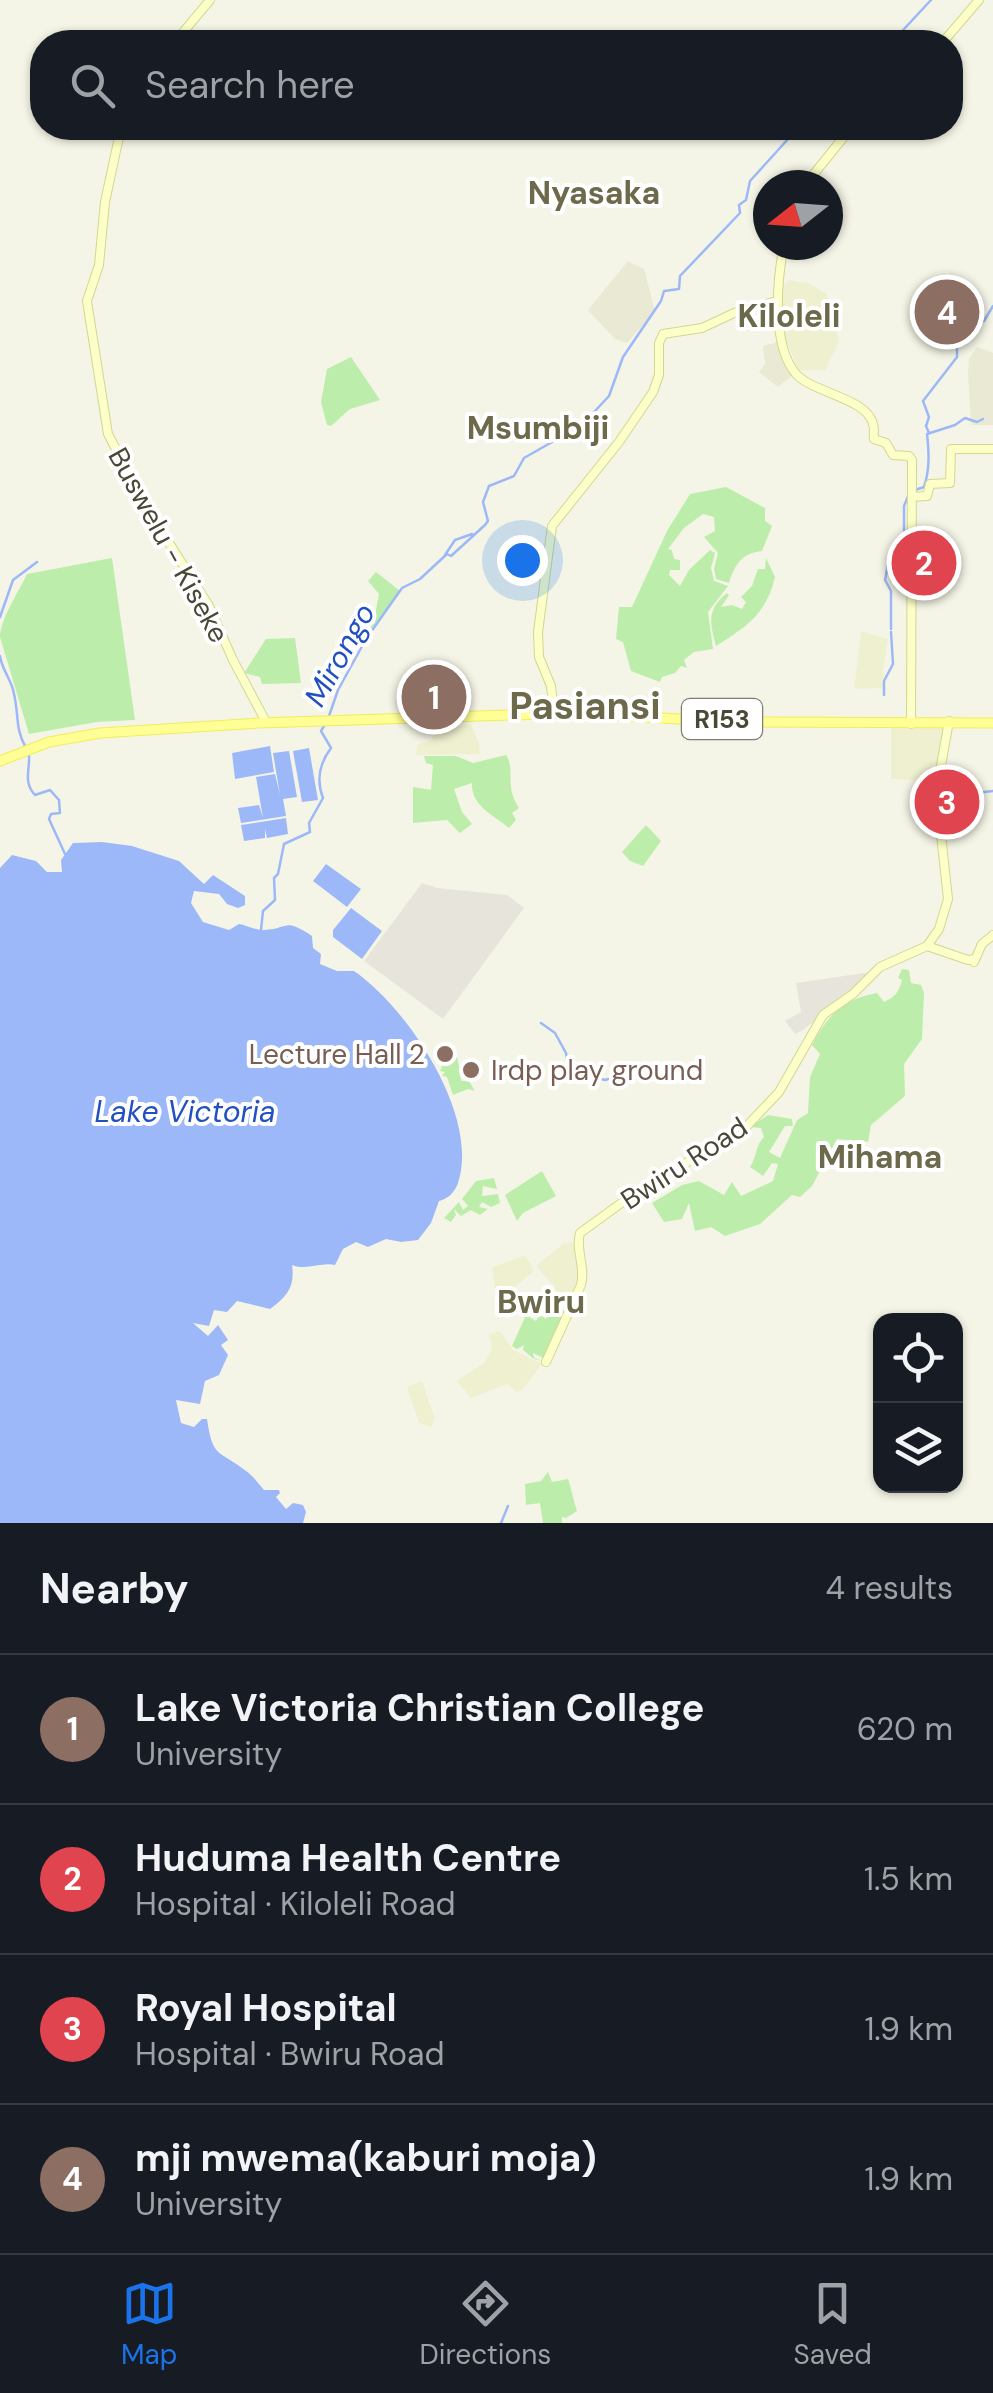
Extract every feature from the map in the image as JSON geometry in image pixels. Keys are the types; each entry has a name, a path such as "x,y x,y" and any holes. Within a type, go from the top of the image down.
{"main road":[{"path":"185,30 210,0"},
{"path":"953,30 979,0"},
{"name":"Buswelu - Kiseke","path":"119,140 105,205 99,265 88,301 109,437 147,508 208,606 265,720"},
{"path":"818,170 842,140"},
{"path":"782,260 777,301 779,327 794,370 815,387 860,408 872,421 875,440 886,442 893,454 911,458 911,722"},
{"path":"554,712 551,686 540,660 538,632 554,523 619,442 654,390 663,334 702,328 734,313 777,301"},
{"path":"912,497 927,496 930,484 950,483 952,448 993,449"},
{"name":"R153","path":"28,748 68,738 126,731 554,712 948,724 993,721"},
{"name":"R153","path":"0,759 58,736 109,729 265,720 326,722"},
{"path":"948,724 938,808 947,905 939,929 927,946 972,961 993,935"},
{"name":"Bwiru Road","path":"546,1362 581,1285 584,1271 580,1233 631,1196 746,1127 779,1092 823,1015 846,1000 882,966 927,946"}],"shaded area":[{"path":"628,261 644,269 655,311 627,343 615,339 588,310"},
{"path":"789,280 808,283 827,294 839,342 825,370 799,370 784,336 779,290"},
{"path":"778,342 793,375 778,387 759,372 765,364 763,346"},
{"path":"977,347 993,353 993,425 971,425 969,359"},
{"path":"861,631 888,639 884,688 854,689"},
{"path":"471,724 480,754 416,755 418,744 431,741 435,732"},
{"path":"891,725 945,728 936,781 891,779"},
{"path":"422,883 507,895 524,908 443,1019 364,961"},
{"path":"871,972 803,1030 795,1034 785,1021 801,1012 796,983"},
{"path":"575,1242 582,1273 568,1311 554,1286 536,1266 564,1243"},
{"path":"525,1255 534,1271 496,1297 492,1268"},
{"path":"500,1331 513,1350 542,1364 522,1390 517,1392 507,1384 471,1398 457,1381 485,1362 492,1349 489,1334"},
{"path":"422,1381 435,1419 431,1427 419,1423 407,1387"}],"green space":[{"path":"351,357 380,400 350,409 331,426 327,425 321,402 327,369"},
{"path":"726,487 765,508 765,521 772,526 762,551 740,561 729,583 716,579 718,553 704,537 715,531 714,517 703,514 684,528 668,549 674,559 680,560 680,570 670,570 669,575 680,586 689,570 710,550 715,553 711,568 714,581 728,586 708,612 713,649 694,652 684,660 687,668 681,666 660,682 631,671 623,642 616,639 619,607 632,607 667,531 690,494"},
{"path":"112,558 135,720 29,734 0,637 6,614 27,574"},
{"path":"766,558 775,577 766,601 745,626 716,646 711,624 716,605 727,593 721,607 732,605 742,609 746,602 741,597 752,586 758,569 765,569"},
{"path":"376,572 400,591 373,630 369,625 374,620 379,594 368,581"},
{"path":"295,638 301,683 262,684 260,677 244,673 266,639"},
{"path":"506,755 512,793 519,808 512,813 516,820 509,828 479,804 472,783 454,789 462,812 472,824 460,833 447,820 413,823 413,787 431,790 433,765 426,763 424,756 456,756 473,763"},
{"path":"646,825 661,841 643,866 630,861 622,852"},
{"path":"902,969 909,970 911,983 921,985 924,993 922,1039 904,1064 905,1096 871,1125 868,1142 837,1139 812,1186 800,1197 792,1195 760,1224 725,1236 711,1227 695,1231 689,1203 682,1219 664,1222 652,1203 682,1185 699,1181 724,1195 732,1182 741,1196 773,1181 778,1164 772,1163 763,1176 750,1167 764,1137 761,1128 750,1127 768,1115 792,1119 793,1126 785,1126 769,1152 780,1158 797,1120 808,1113 810,1077 820,1054 812,1045 818,1034 838,1010 855,999 877,993 884,1002 891,998 899,988"},
{"path":"435,1051 449,1060 457,1057 459,1066 467,1073 460,1074 461,1081 474,1076 469,1081 475,1091 468,1089 453,1095"},
{"path":"542,1171 556,1196 523,1213 517,1221 505,1195"},
{"path":"494,1178 497,1189 483,1186 482,1196 498,1194 500,1203 491,1207 482,1202 479,1207 488,1209 480,1215 471,1210 461,1216 454,1209 456,1215 451,1222 444,1218 459,1202 463,1210 468,1206 462,1199 476,1181"},
{"path":"558,1300 566,1315 544,1358 533,1353 534,1358 543,1361 534,1359 523,1350 524,1345 517,1349 512,1346 526,1315 536,1321 540,1315 546,1319"},
{"path":"548,1472 552,1482 568,1479 571,1487 577,1511 562,1517 562,1523 543,1523 540,1503 526,1505 525,1484 541,1481"}],"water":[{"path":"270,746 274,772 235,779 232,753"},
{"path":"309,748 318,800 302,802 293,751"},
{"path":"289,751 297,797 283,799 286,816 241,823 238,808 259,805 263,818 256,777 275,774 280,795 273,753"},
{"path":"286,818 288,834 267,838 265,829 265,838 244,841 241,825"},
{"name":"Lake Victoria","path":"73,843 132,846 179,861 204,884 213,875 245,896 245,905 238,908 227,904 219,894 194,891 191,903 203,922 229,930 239,924 261,930 291,925 312,936 313,948 321,954 320,964 337,971 354,971 397,1011 435,1066 459,1127 462,1156 458,1183 451,1195 439,1201 431,1223 418,1240 386,1239 368,1247 356,1242 343,1249 335,1265 292,1265 289,1290 270,1309 237,1301 227,1312 214,1310 209,1326 193,1323 208,1336 218,1325 228,1340 221,1345 228,1355 219,1375 205,1381 200,1404 176,1400 181,1423 194,1427 207,1419 218,1452 249,1473 264,1490 279,1490 276,1497 286,1509 293,1503 303,1505 303,1523 0,1523 0,868 12,855 36,861 47,872 62,872 61,860"},
{"path":"326,864 361,889 347,907 313,881"},
{"path":"351,908 382,931 362,959 333,937 333,930"}],"waterway":[{"name":"Mirongo","path":"903,30 931,0"},
{"name":"Mirongo","path":"328,719 338,690 366,639 402,588 420,579 447,554 451,556 485,525 488,521 483,502 489,486 514,476 524,458 582,425 609,396 623,357 664,291 679,289 680,276 740,213 739,205 746,200 750,181 787,140"},
{"path":"929,433 923,401 957,357 957,345 984,321 993,306"},
{"path":"915,490 924,487 926,480 927,434 965,418 977,422 983,419"},
{"path":"893,552 897,539 904,535 904,506 909,494"},
{"path":"445,555 455,540 472,534"},
{"path":"890,555 885,580 891,591 891,629"},
{"path":"0,617 13,580 37,562"},
{"path":"884,695 884,681 893,664 891,632"},
{"path":"0,656 13,689 26,748"},
{"name":"Mirongo","path":"261,930 263,911 275,900 274,878 284,844 310,832 309,823 323,798 320,772 331,748 321,731 324,726"},
{"path":"29,756 31,790 35,795 50,790 59,800 60,813 51,814 49,819 65,854"},
{"path":"942,789 967,794 993,791"},
{"path":"541,1023 555,1033 568,1066 586,1066 591,1076 605,1080 636,1075 659,1063"},
{"path":"501,1523 508,1506"}],"place":[{"name":"mji mwema(kaburi moja)","path":"947,312"},
{"name":"Huduma Health Centre","path":"924,563"},
{"name":"Lake Victoria Christian College","path":"434,697"},
{"name":"Royal Hospital","path":"947,802"},
{"name":"Lecture Hall 2","path":"445,1054"},
{"name":"Irdp play ground","path":"471,1070"}],"district":[{"name":"Nyasaka","path":"594,193"},
{"name":"Kiloleli","path":"789,316"},
{"name":"Msumbiji","path":"538,428"},
{"name":"Pasiansi","path":"585,706"},
{"name":"Mihama","path":"880,1157"},
{"name":"Bwiru","path":"541,1302"}]}
